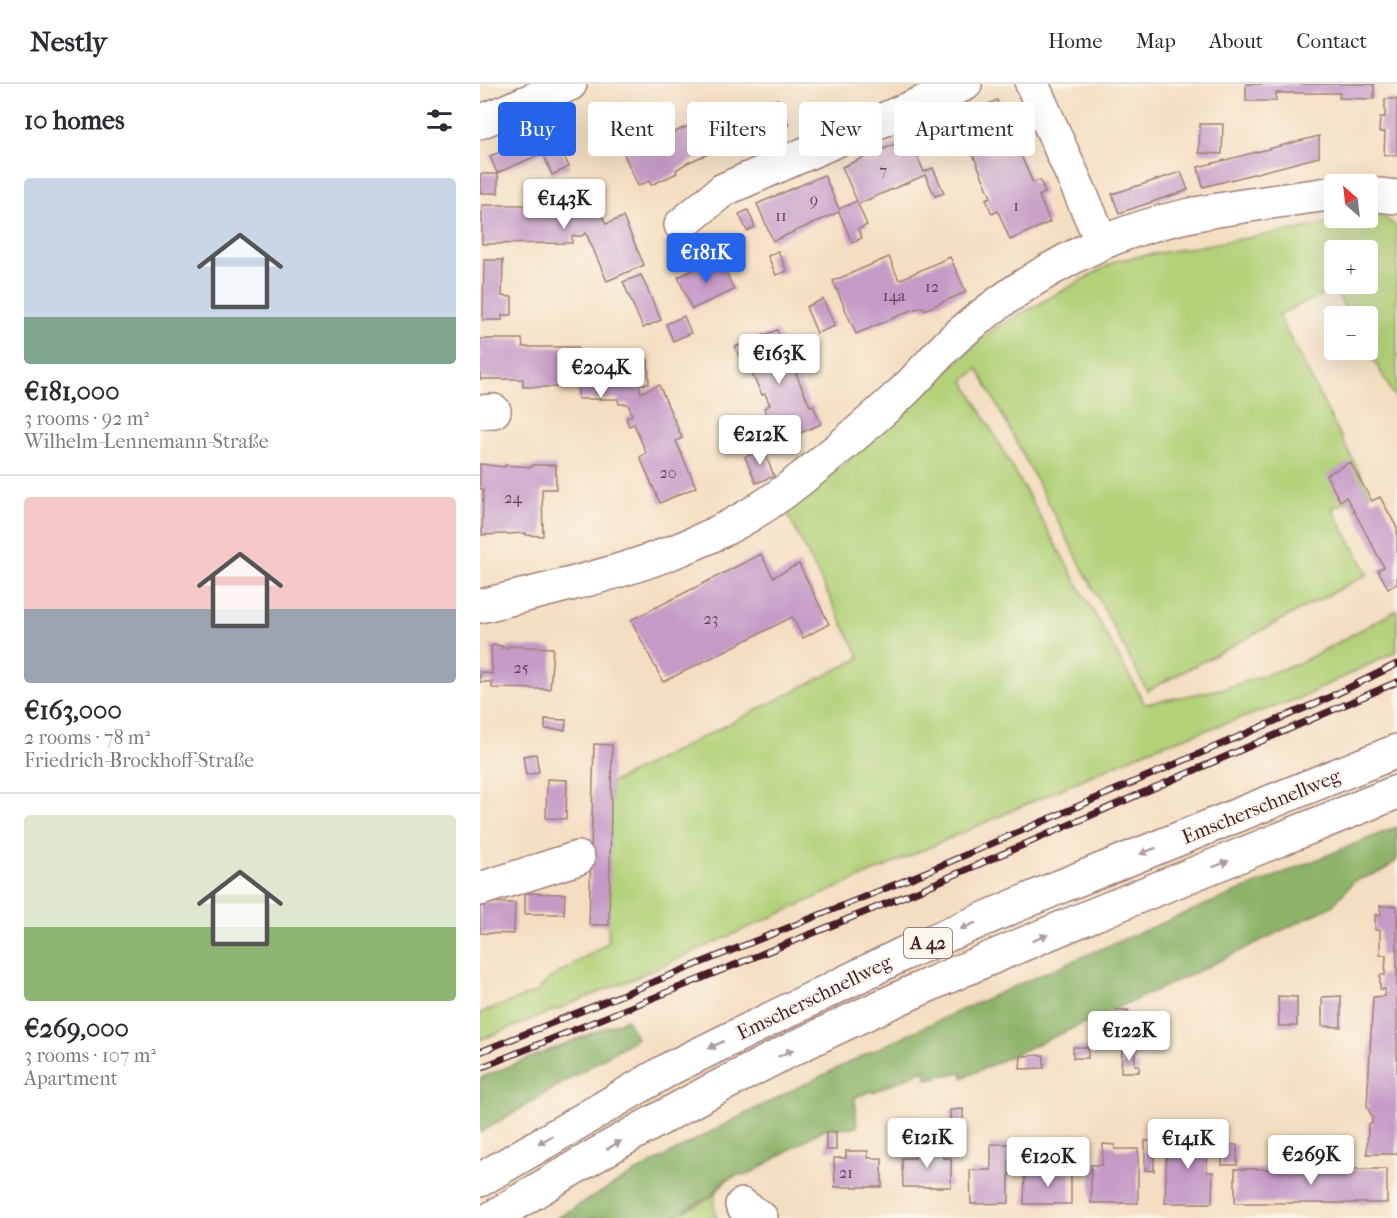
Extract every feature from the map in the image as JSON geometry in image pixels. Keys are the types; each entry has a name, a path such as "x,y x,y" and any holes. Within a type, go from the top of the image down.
{"main road":[{"path":"480,122 570,84"},
{"path":"681,225 723,190 966,84"},
{"path":"1032,84 1102,242"},
{"path":"480,606 657,558 734,522 783,493 819,463 904,390 961,332 1028,284 1102,242 1186,215 1324,195"},
{"path":"1378,195 1397,197"},
{"name":"Emscherschnellweg","path":"480,1180 671,1068 904,953 1070,882 1397,751"},
{"name":"Emscherschnellweg","path":"492,1218 666,1115 761,1065 912,993 1072,924 1397,792"},
{"path":"480,888 578,858"}],"green space":[{"path":"1381,215 1397,227 1397,401 1374,360 1378,360 1378,306 1344,306 1337,294 1378,294 1378,240 1324,240 1324,294 1278,315 1370,493 1332,508 1368,574 1147,691 978,369 964,381 1145,704 1226,688 1302,662 1397,610 1397,651 1300,698 1151,749 630,980 480,1040 480,1013 537,992 549,979 608,943 611,783 860,658 785,509 834,473 992,330 1118,260 1324,225 1324,228 1378,228 1378,216"},
{"path":"1397,827 1397,860 1383,871 1354,881 1332,906 1205,968 963,1078 962,1072 926,1079 925,1070 873,1092 855,1097 857,1127 824,1129 748,1175 738,1175 724,1180 712,1195 670,1218 557,1218 658,1160 760,1106 969,1006"},
{"path":"627,1019 637,1038 480,1133 480,1078"},
{"path":"738,1175 726,1181 717,1191 714,1204 717,1218 670,1218 704,1202 726,1180"}],"building":[{"path":"1246,84 1374,84 1374,99 1339,98 1340,93 1276,93 1276,101 1246,101"},
{"path":"1385,99 1397,99 1397,155 1384,155 1385,132 1379,132 1380,117 1385,117"},
{"path":"1200,124 1223,124 1222,154 1199,153"},
{"path":"687,127 687,156 703,156 676,170 677,173 651,185 649,181 638,186 625,156 675,156 675,132"},
{"path":"1319,136 1319,157 1203,187 1198,167"},
{"path":"894,144 894,156 917,156 924,172 933,168 944,193 935,196 925,175 858,204 867,225 858,229 862,238 852,243 839,212 773,241 757,204 824,175 839,209 857,201 842,167 867,156 882,156 882,150"},
{"path":"498,153 498,156 536,156 497,173 490,156"},
{"path":"544,156 564,156 569,167 552,175"},
{"path":"974,156 1021,156 1033,183 1040,180 1045,193 1039,196 1050,222 1010,240 998,211 992,214 986,199 991,197"},
{"path":"1181,172 1188,190 1119,213 1112,194"},
{"path":"480,174 498,174 498,193 480,193"},
{"path":"531,200 595,200 606,224 623,217 644,265 607,281 586,233 582,236 572,236 572,243 482,244 482,205 531,205"},
{"path":"748,210 755,227 747,231 739,214"},
{"path":"778,251 787,271 776,275 768,256"},
{"path":"889,257 899,280 950,257 966,292 924,310 923,307 912,310 856,334 833,281"},
{"path":"720,258 734,290 692,309 678,277"},
{"path":"484,260 503,260 502,296 512,297 512,315 502,315 502,320 483,320"},
{"path":"641,275 661,320 643,328 623,282"},
{"path":"823,299 835,326 817,333 806,307"},
{"path":"684,316 691,333 673,341 666,324"},
{"path":"777,330 810,406 813,405 821,424 784,440 776,422 771,424 764,408 770,405 765,394 762,395 746,361 742,362 735,347"},
{"path":"480,339 522,339 523,347 578,347 578,360 648,360 649,384 639,384 641,393 659,385 682,438 676,441 696,487 660,503 640,457 646,453 634,424 629,426 626,418 632,415 628,404 619,404 618,399 578,399 578,387 523,387 523,379 480,379"},
{"path":"763,449 774,476 756,483 745,457"},
{"path":"1350,462 1372,501 1380,497 1397,528 1397,584 1388,588 1378,570 1384,567 1354,511 1346,497 1340,501 1326,475"},
{"path":"480,464 505,467 505,465 532,467 533,465 556,465 556,489 542,489 543,536 526,535 526,533 482,535 483,489 480,489"},
{"path":"761,554 773,577 799,564 829,624 803,638 792,617 663,682 631,620"},
{"path":"502,646 502,648 508,648 508,646 553,648 550,689 492,688 492,682 480,682 480,672 492,674 491,647"},
{"path":"545,719 566,720 565,730 545,729"},
{"path":"594,744 612,745 609,925 589,925"},
{"path":"536,754 539,772 526,775 523,756"},
{"path":"547,779 567,780 566,819 546,818"},
{"path":"525,893 565,894 564,914 525,914"},
{"path":"480,902 515,903 514,934 480,933"},
{"path":"1380,906 1397,906 1397,1154 1367,1154 1368,1124 1372,1124 1372,1117 1367,1106 1373,997 1385,996 1385,989 1380,989 1380,975 1385,975 1386,955 1380,955 1380,930 1375,930 1375,915 1381,915"},
{"path":"1278,996 1297,997 1297,1026 1279,1026"},
{"path":"1341,996 1341,1027 1322,1026 1322,997"},
{"path":"1117,1010 1128,1010 1128,1031 1116,1031"},
{"path":"1073,1047 1088,1047 1088,1058 1073,1058"},
{"path":"1122,1050 1135,1051 1135,1065 1139,1065 1139,1072 1121,1072"},
{"path":"1044,1055 1044,1068 1020,1069 1021,1056"},
{"path":"963,1109 963,1144 950,1144 950,1110"},
{"path":"826,1132 836,1132 836,1150 826,1150"},
{"path":"1174,1135 1208,1135 1207,1172 1213,1172 1212,1203 1165,1203 1167,1138 1173,1138"},
{"path":"1145,1141 1154,1141 1154,1171 1145,1170"},
{"path":"926,1144 934,1145 934,1149 942,1149 943,1158 951,1158 951,1187 903,1187 902,1158 915,1158 915,1149 926,1149"},
{"path":"991,1144 1009,1144 1009,1203 971,1204 970,1170 991,1170"},
{"path":"1103,1144 1115,1145 1115,1149 1138,1149 1138,1203 1091,1203 1091,1165 1102,1165"},
{"path":"1222,1144 1237,1145 1237,1165 1222,1165"},
{"path":"846,1151 868,1151 868,1158 882,1158 882,1187 835,1187 834,1158 846,1158"},
{"path":"1235,1169 1387,1169 1387,1203 1235,1203"},
{"path":"1025,1172 1071,1172 1071,1204 1024,1204"}],"railway":[{"path":"480,1052 926,872 1328,698 1397,664"},
{"path":"480,1068 922,889 1397,682"}]}
